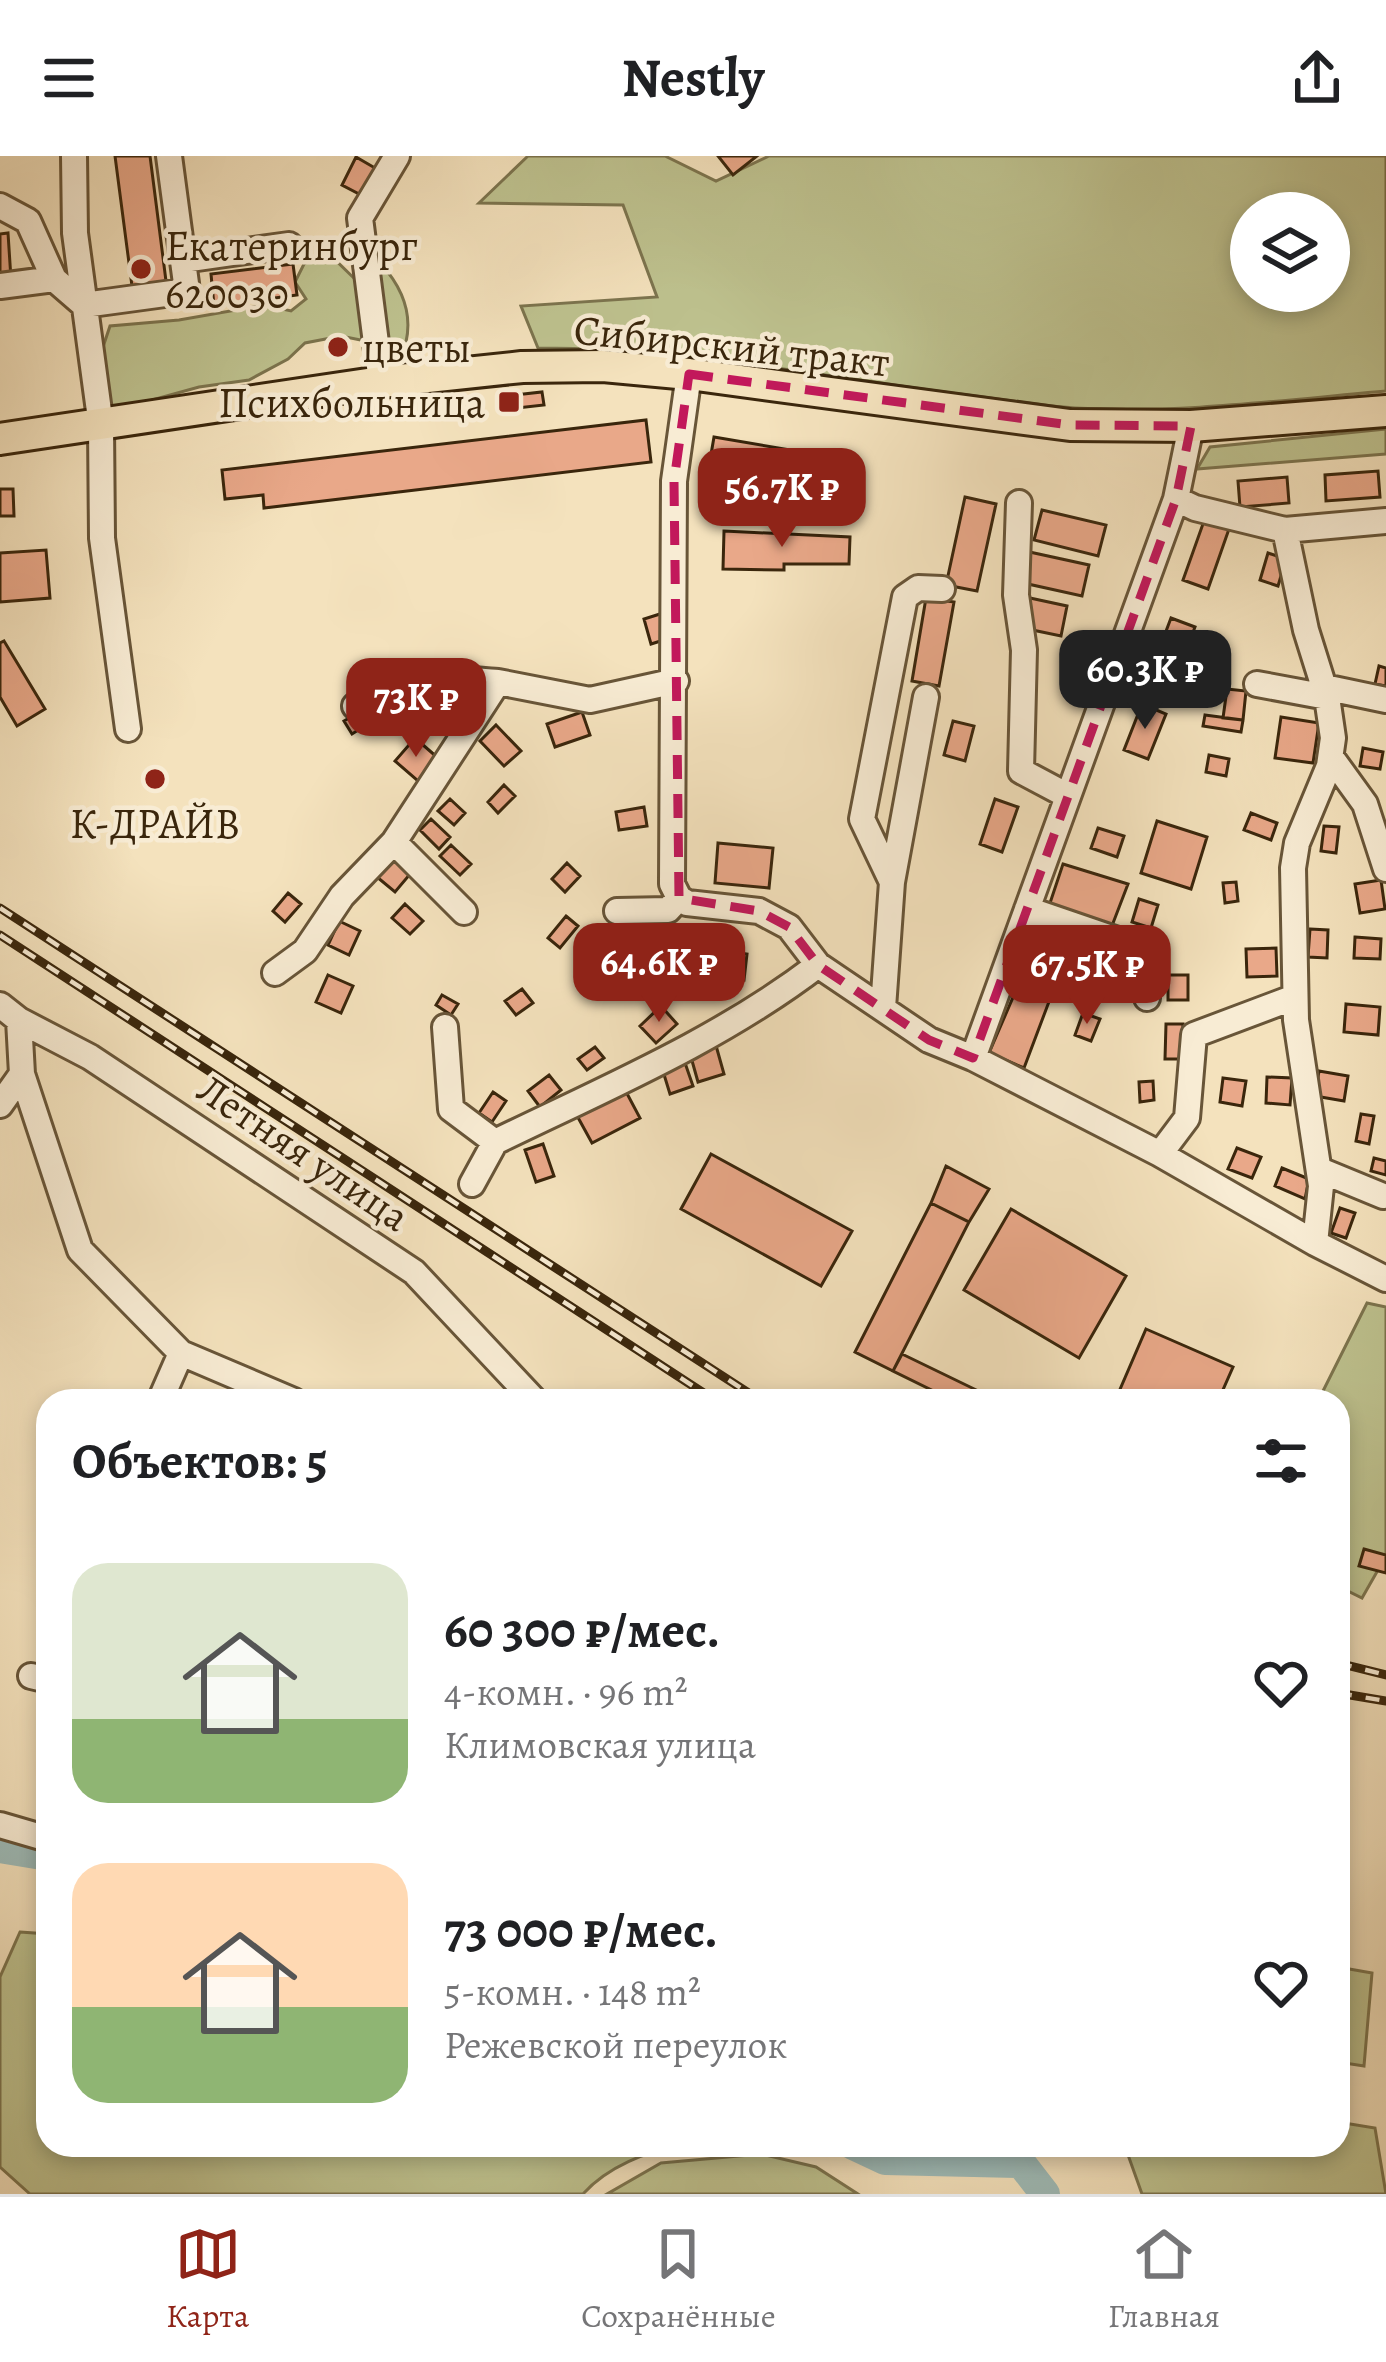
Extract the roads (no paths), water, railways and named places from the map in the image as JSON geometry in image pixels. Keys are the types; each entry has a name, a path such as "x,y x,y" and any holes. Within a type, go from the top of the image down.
{"main road":[{"name":"Сибирский тракт","path":"0,439 381,382 522,367 603,366 689,374 1070,425 1191,426 1386,411"}],"street":[{"path":"74,156 75,233 101,425 102,538 128,729"},
{"path":"0,206 28,221 54,279 84,305 187,291 169,156"},
{"path":"381,382 360,218 372,214 398,156"},
{"path":"183,260 290,245"},
{"path":"0,286 54,279"},
{"path":"689,374 674,481 672,884 679,898 687,903 759,911 789,927 818,965 929,1040 1160,1154 1386,1279"},
{"path":"973,1058 1176,500 1191,426"},
{"path":"1176,500 1286,530 1386,521"},
{"path":"1018,503 1016,595 1024,650 1022,772 1068,796"},
{"path":"1286,530 1306,630 1325,692 1331,757 1294,854 1295,997 1322,1201 1315,1243"},
{"path":"892,882 862,819 905,597 918,589 942,590"},
{"path":"356,706 374,691 409,680 498,682 590,700 676,681"},
{"path":"275,973 305,951 342,896 394,842 498,682"},
{"path":"1257,684 1386,700"},
{"path":"883,1009 892,882 926,697"},
{"path":"1331,757 1375,807 1386,869"},
{"path":"394,842 464,912"},
{"path":"617,911 668,910 679,898"},
{"path":"1027,909 1135,946 1147,998"},
{"path":"472,1184 494,1142 765,1006 818,965"},
{"path":"1160,1154 1187,1118 1194,1035 1295,997"},
{"path":"10,1012 22,1074 80,1250 181,1353 266,1389"},
{"name":"Летняя улица","path":"10,1012 90,1057 414,1272 524,1389"},
{"path":"445,1028 451,1109 494,1142"},
{"path":"0,1105 22,1074"},
{"path":"1320,1171 1383,1196"},
{"path":"165,1389 181,1353"},
{"path":"0,1825 36,1837"}],"waterway":[{"path":"0,1848 36,1854"},
{"path":"879,2157 1021,2163 1045,2194"}],"railway":[{"path":"0,908 742,1389"},
{"path":"0,935 698,1389"},
{"path":"1350,1666 1386,1675"},
{"path":"1350,1695 1386,1701"}],"place":[{"name":"Екатеринбург 620030","path":"141,269"},
{"name":"цветы","path":"338,347"},
{"name":"Психбольница","path":"509,402"},
{"name":"К-ДРАЙВ","path":"155,779"}]}
